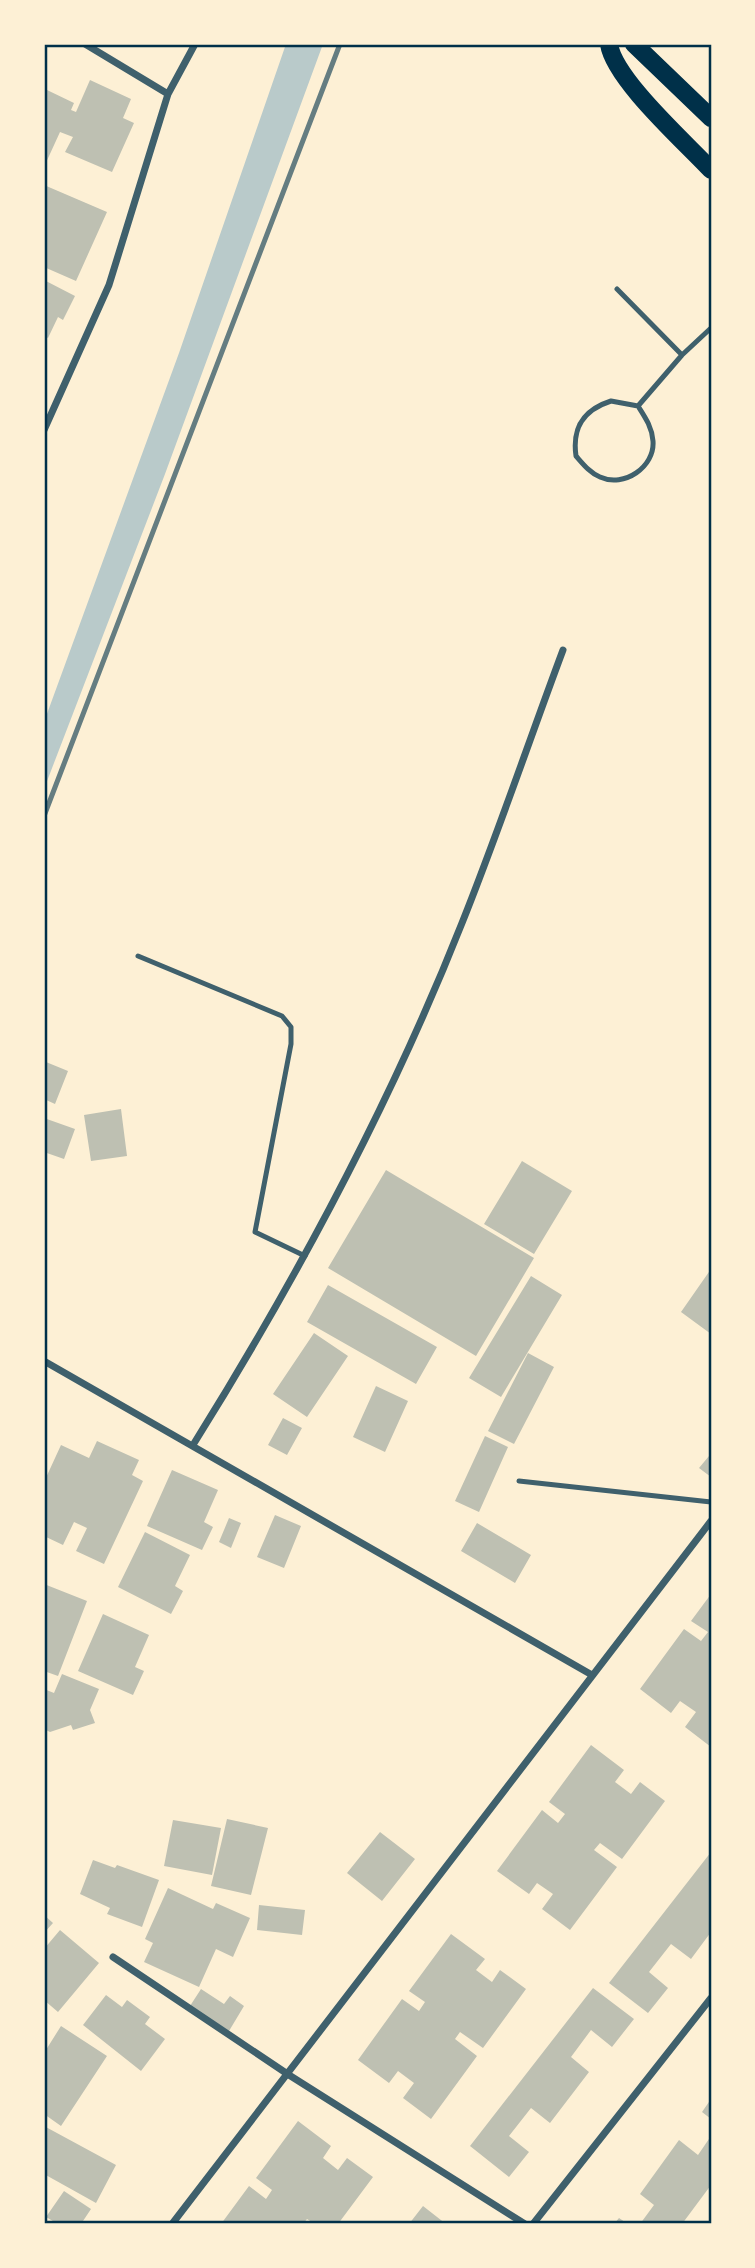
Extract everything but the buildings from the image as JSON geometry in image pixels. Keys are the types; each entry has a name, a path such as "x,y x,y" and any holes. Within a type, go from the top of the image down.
{"main road":[{"path":"609,44 610,53 633,88 711,170"},
{"path":"634,44 711,118"}],"street":[{"path":"85,44 168,93"},
{"path":"44,430 109,285 168,93 195,44"},
{"path":"690,97 711,102"},
{"path":"193,1446 258,1341 395,1076 462,924 562,649"},
{"path":"44,1361 592,1675"},
{"path":"172,2224 289,2075 711,1521"},
{"path":"113,1957 289,2075 525,2224"},
{"path":"533,2224 711,1998"}],"lane":[{"path":"617,289 682,355"},
{"path":"638,406 682,355 711,328"},
{"path":"611,401 638,406 650,426 653,443 650,457 641,471 622,479 602,478 587,470 576,456 573,437 580,420 597,405 611,401"},
{"path":"138,956 282,1016 291,1027 291,1044 255,1231 304,1256"},
{"path":"519,1480 711,1502"}],"shaded area":[{"path":"286,44 323,44 165,474 44,789 44,722 179,353"}],"railway":[{"path":"44,816 340,44"}]}
